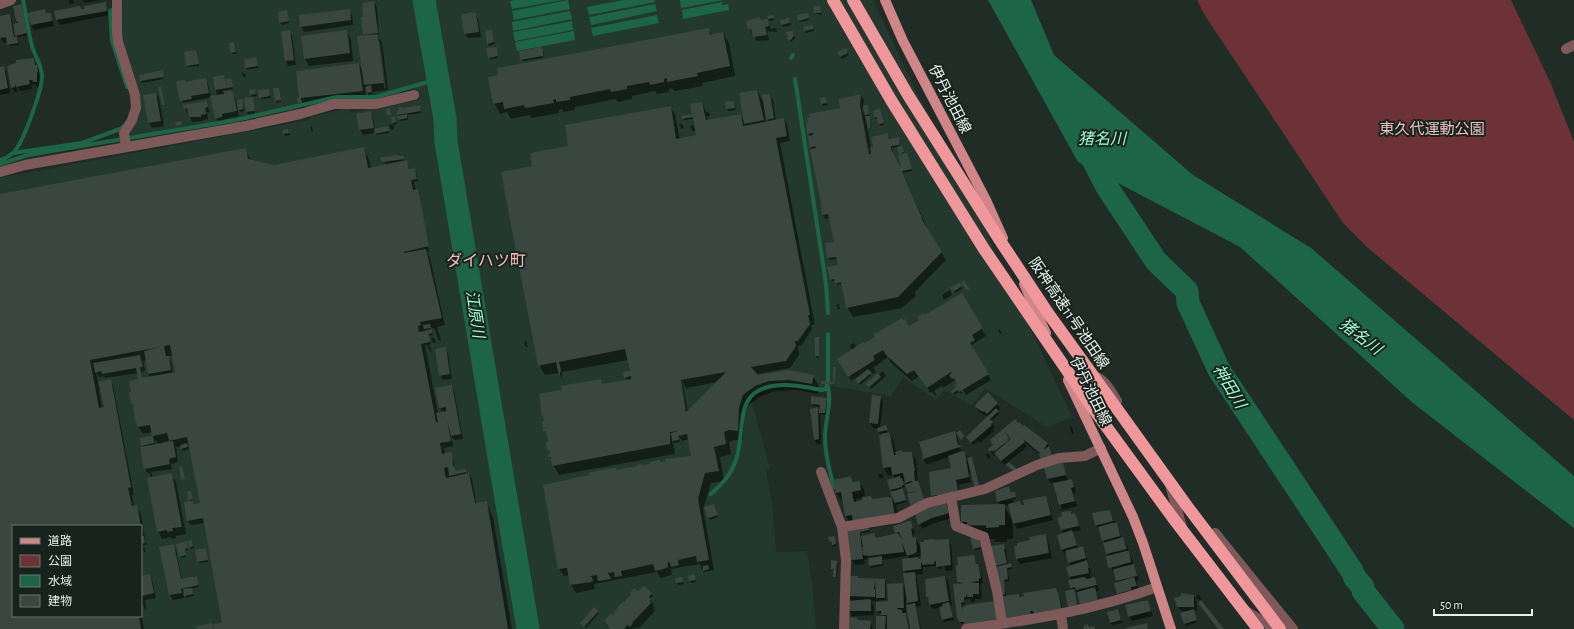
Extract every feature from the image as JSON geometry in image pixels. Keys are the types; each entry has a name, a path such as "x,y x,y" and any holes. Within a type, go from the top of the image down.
{"highway":[{"path":"833,0 891,100 984,249 1119,444 1173,518 1258,629"},
{"name":"阪神高速11号池田線","path":"853,0 908,95 999,239 1048,313 1186,506 1280,629"}],"main road":[{"name":"伊丹池田線","path":"885,0 903,41 986,200 1068,380 1123,495 1143,543 1171,629"}],"street":[{"path":"0,4 11,0"},
{"path":"118,0 118,42 135,95 136,108 132,120 124,133 125,142"},
{"path":"0,172 125,142 246,126 300,114 334,104 376,104 414,95"},
{"path":"1068,380 1078,376 1092,375 1104,381 1160,462 1215,533 1293,629"},
{"path":"842,527 898,518 927,503 985,489 1037,465 1059,458 1085,456 1101,448"},
{"path":"1160,462 1169,481 1181,525 1191,544 1233,600 1248,613 1275,629"},
{"path":"821,472 842,527 846,560 844,629"},
{"path":"951,497 956,526 984,537 997,591 997,626"},
{"path":"966,629 997,626 1061,615 1110,603 1158,587"},
{"path":"1061,615 1063,629"}],"shaded area":[{"path":"123,0 873,0 916,91 974,204 1004,273 1072,417 1047,427 985,388 972,405 944,390 936,400 903,377 891,396 832,386 824,386 824,389 784,383 761,388 750,395 770,469 766,470 773,509 776,552 807,551 813,592 816,629 0,629 0,178 310,120 310,117 349,108 350,113 419,100 418,93 415,93 414,88 377,99 334,100 237,122 130,140 129,136 135,122 122,34"}],"green space":[{"name":"東久代運動公園","path":"1197,0 1511,0 1551,84 1574,142 1574,420 1368,248 1343,223 1204,14"}],"water":[{"path":"563,0 512,9 510,1"},
{"path":"568,0 570,9 514,20 512,11"},
{"path":"623,0 655,0 655,2 589,15 587,7"},
{"path":"680,0 724,0 681,8"},
{"name":"猪名川","path":"988,0 1031,0 1054,55 1193,175 1311,248 1574,476 1574,528 1413,403 1240,247 1078,162"},
{"path":"722,2 722,5 728,4 729,10 683,19 682,10"},
{"path":"655,4 657,11 591,25 589,17"},
{"path":"570,11 572,19 513,31 512,22"},
{"path":"657,15 659,23 593,36 591,28"},
{"path":"572,21 573,30 515,41 513,32"},
{"path":"574,31 575,40 517,51 515,42"}],"building":[{"path":"374,1 378,33 363,35 361,17 363,17 362,3"},
{"path":"106,2 107,11 56,20 54,11 80,6 81,9 84,9 84,6"},
{"path":"22,4 27,33 15,36 13,24 18,23 16,21 13,6"},
{"path":"820,5 821,13 814,13 813,7"},
{"path":"45,9 46,13 51,13 52,21 31,25 27,13"},
{"path":"350,9 351,20 300,27 299,15"},
{"path":"287,10 289,21 279,23 278,12"},
{"path":"471,12 476,13 479,32 464,34 461,15"},
{"path":"808,13 809,18 798,21 797,15"},
{"path":"10,14 14,37 17,36 18,43 7,45 6,37 0,38 0,16"},
{"path":"773,15 774,18 768,19 767,16"},
{"path":"760,17 761,20 768,19 769,26 765,27 767,35 753,37 751,29 748,30 746,21"},
{"path":"789,18 790,23 781,25 780,20"},
{"path":"813,25 813,29 804,31 803,27"},
{"path":"709,28 710,35 723,32 730,66 697,73 698,76 667,82 667,78 664,79 664,82 650,85 649,82 627,86 627,89 611,92 610,89 570,97 570,100 556,102 556,99 553,100 554,103 525,108 524,105 504,109 503,102 493,104 488,77 498,75 497,68"},
{"path":"492,29 494,42 487,44 485,31"},
{"path":"290,30 294,60 285,61 281,32"},
{"path":"347,30 350,53 304,59 301,36"},
{"path":"793,31 794,35 791,40 787,39 788,37 786,32"},
{"path":"378,34 384,83 364,85 357,36"},
{"path":"234,42 236,52 230,53 229,43"},
{"path":"497,47 498,56 488,58 486,48"},
{"path":"541,47 541,49 543,49 543,56 520,60 519,51"},
{"path":"846,48 848,53 840,57 837,52"},
{"path":"196,50 199,64 186,66 184,52"},
{"path":"256,57 258,66 245,68 244,60"},
{"path":"34,58 38,72 37,82 29,80 30,84 16,87 15,83 15,87 11,88 7,66 16,63 16,60"},
{"path":"359,63 363,91 301,98 302,103 298,103 297,98 299,98 296,71"},
{"path":"4,66 8,88 0,90 0,67"},
{"path":"163,70 164,77 140,81 139,75"},
{"path":"224,75 226,84 226,79 231,78 233,87 215,90 213,77"},
{"path":"206,78 209,93 191,96 192,99 180,101 176,83 177,81 185,80 186,82"},
{"path":"371,85 372,92 367,93 365,87"},
{"path":"158,87 161,87 165,105 162,105"},
{"path":"273,88 279,88 281,100 275,101"},
{"path":"255,89 256,94 250,95 249,90"},
{"path":"269,89 270,96 259,98 258,90"},
{"path":"231,90 231,92 233,92 237,111 222,114 222,117 215,119 210,96 224,94 223,91"},
{"path":"757,90 764,120 744,124 739,93"},
{"path":"156,93 161,121 148,123 143,95"},
{"path":"770,94 774,118 766,120 762,95"},
{"path":"861,94 860,105 869,154 871,154 870,148 873,147 871,137 888,133 889,139 899,137 900,145 891,146 891,149 901,168 898,154 907,153 912,169 902,171 921,218 942,252 898,297 846,308 841,282 835,284 834,279 830,280 827,267 838,265 836,257 827,258 825,243 834,242 828,214 822,215 810,149 816,148 815,146 809,148 808,136 813,135 813,133 807,134 806,123 808,122 807,118 810,117 809,114 840,108 839,99"},
{"path":"253,97 255,111 246,112 244,98"},
{"path":"826,97 827,103 821,104 820,98"},
{"path":"243,99 243,109 238,110 237,100"},
{"path":"207,101 208,107 205,108 206,114 201,115 201,117 189,117 187,108 184,109 183,105"},
{"path":"734,101 735,108 726,109 725,102"},
{"path":"702,102 706,120 741,114 743,126 784,118 787,136 776,138 810,315 808,315 810,324 798,341 795,341 796,346 786,361 751,367 758,375 788,370 814,375 812,384 789,380 769,381 755,386 743,395 739,407 738,431 729,430 724,432 726,444 714,447 719,471 705,473 698,499 709,560 697,562 696,556 678,560 679,565 671,567 669,561 668,567 664,569 655,571 653,564 621,571 622,576 615,577 614,572 608,573 611,579 598,581 597,575 590,576 592,577 593,581 591,582 570,585 567,568 558,569 543,485 589,475 588,473 606,469 616,468 616,470 641,464 651,464 650,462 660,460 660,462 666,461 665,459 691,456 687,434 678,436 679,440 672,441 671,433 678,431 670,432 670,444 552,466 551,457 548,457 550,454 549,450 547,451 546,442 548,442 546,431 543,431 545,428 543,428 542,421 544,421 539,394 560,390 562,392 561,386 601,379 602,384 631,379 631,376 624,378 623,372 630,371 625,349 559,362 561,370 559,376 556,362 538,366 501,172 532,166 530,153 568,146 565,125 671,106 676,139 696,135 693,117 682,119 681,116 692,114 690,104","holes":["726,372 686,412 681,380"]},
{"path":"420,105 421,111 397,115 396,111 399,110 398,107 402,108"},
{"path":"868,105 869,114 865,115 863,106"},
{"path":"390,108 391,115 387,115 386,109"},
{"path":"880,109 884,123 878,124 877,117 874,117 873,111"},
{"path":"371,111 374,128 359,130 356,114"},
{"path":"407,114 407,118 398,120 397,116"},
{"path":"395,116 396,122 392,123 391,117"},
{"path":"865,116 870,116 870,128 868,129"},
{"path":"181,121 182,125 176,126 175,122"},
{"path":"388,126 389,131 375,134 374,129"},
{"path":"288,129 289,133 283,134 282,130"},
{"path":"902,145 904,152 899,154 897,147"},
{"path":"364,147 368,168 407,160 409,169 415,168 417,179 411,180 413,190 418,189 429,246 404,253 426,249 442,318 420,322 421,325 418,326 419,332 432,329 432,333 429,334 430,342 421,344 436,422 438,422 436,413 446,411 446,407 439,408 435,388 452,385 461,434 451,436 447,420 451,441 440,443 442,454 452,452 453,466 456,471 466,469 466,472 449,476 448,467 444,468 446,478 469,473 475,503 487,501 508,629 214,629 213,624 222,623 203,518 187,521 184,502 193,500 194,504 200,503 187,437 169,441 167,433 153,436 154,443 141,446 140,438 152,436 150,425 137,427 133,404 131,404 129,381 138,379 136,368 102,374 101,371 95,373 93,363 140,355 143,367 140,367 142,378 175,372 170,345 164,346 166,356 169,356 171,370 148,374 144,351 160,347 90,360 99,408 104,407 98,382 111,379 131,487 128,488 132,506 137,505 141,525 12,525 12,617 139,617 141,629 0,629 0,194 246,148 248,159 274,165"},
{"path":"399,155 404,156 404,159 383,162 380,158 382,157"},
{"path":"964,280 971,290 966,290 961,282"},
{"path":"960,282 962,286 953,292 950,288"},
{"path":"962,293 983,328 972,335 975,340 970,343 989,374 959,392 958,390 953,393 951,391 957,384 954,378 952,379 949,375 952,373 951,372 927,388 914,370 907,374 886,355 883,350 873,356 875,360 848,377 837,359 863,342 865,343 875,337 873,335 902,318 903,320 905,319 909,326 919,320 917,317 924,313 925,315"},
{"path":"430,324 431,328 424,329 423,325"},
{"path":"815,337 819,337 819,356 815,356"},
{"path":"446,347 450,374 439,376 435,349"},
{"path":"833,367 836,367 834,384 821,384 821,381 833,382"},
{"path":"868,369 871,373 858,384 855,379"},
{"path":"878,373 881,377 869,387 866,384"},
{"path":"988,392 998,403 987,414 975,407 976,404"},
{"path":"872,395 881,396 878,424 869,423"},
{"path":"811,396 827,398 825,413 819,413 820,405 811,404"},
{"path":"818,407 819,439 814,440 810,409"},
{"path":"996,408 999,411 990,419 993,422 991,424 992,425 971,443 966,437"},
{"path":"1015,419 1018,423 1019,422 1023,426 1024,425 1048,443 1043,450 1049,446 1052,456 1041,460 1040,453 1023,439 1025,442 1001,461 994,453 1011,439 1004,431 1009,438 1007,440 1008,441 993,452 992,450 990,452 988,449 993,445 990,440"},
{"path":"886,425 888,430 878,432 877,428"},
{"path":"960,430 964,436 961,440 956,433"},
{"path":"955,431 958,445 963,446 923,459 919,442"},
{"path":"889,432 894,455 896,455 895,452 902,450 902,452 912,452 915,481 918,481 924,499 921,500 922,502 911,507 907,494 919,490 908,493 905,485 912,481 905,483 903,473 892,475 891,467 883,468 879,436"},
{"path":"173,441 176,457 169,459 170,464 144,469 140,447"},
{"path":"187,443 188,447 181,449 180,445"},
{"path":"962,451 965,452 969,477 956,480 958,491 937,497 937,495 931,496 929,472 951,468 948,456"},
{"path":"972,457 980,487 975,489 967,458"},
{"path":"1009,462 1017,469 1014,472 1006,465"},
{"path":"1063,462 1066,475 1047,479 1044,467"},
{"path":"182,466 185,479 181,480 179,467"},
{"path":"172,473 182,527 172,528 173,531 167,532 167,530 157,532 147,478"},
{"path":"851,476 853,482 860,481 861,490 852,492 854,502 862,500 862,497 871,496 872,499 887,497 892,498 895,516 853,523 852,515 845,516 841,492 835,493 833,480"},
{"path":"900,476 904,485 902,485 902,487 890,490 887,480"},
{"path":"1072,479 1074,487 1071,488 1075,501 1059,505 1053,483"},
{"path":"1009,486 1011,492 1015,492 1016,497 997,502 995,491"},
{"path":"903,488 906,500 895,503 890,492"},
{"path":"191,491 193,499 188,500 187,492"},
{"path":"1046,496 1051,515 1013,524 1008,504 1020,501 1021,505 1024,505 1023,500"},
{"path":"946,502 949,513 932,518 918,525 915,514 930,506"},
{"path":"714,504 718,515 708,518 704,507"},
{"path":"1004,504 1005,525 986,528 986,525 967,525 967,522 961,522 961,505"},
{"path":"1110,510 1113,521 1095,526 1092,513"},
{"path":"1071,511 1071,514 1075,513 1079,526 1061,530 1057,518 1062,516 1061,512"},
{"path":"911,521 913,538 916,537 916,553 907,556 902,542 904,552 868,556 863,555 861,536 874,533 876,538 898,533 902,540 899,532 895,533 893,526"},
{"path":"1117,523 1120,536 1102,541 1098,527"},
{"path":"868,526 869,530 860,532 863,559 851,560 847,529"},
{"path":"1072,530 1077,545 1061,550 1057,535"},
{"path":"969,533 979,540 981,547 973,549"},
{"path":"1046,534 1049,553 1016,559 1014,546 1017,546 1017,543 1030,540 1029,537"},
{"path":"142,536 144,536 145,543 142,544"},
{"path":"835,536 836,544 832,545 831,541 829,542 828,537"},
{"path":"1123,537 1127,549 1106,554 1103,543"},
{"path":"933,539 949,539 951,565 936,567 936,561 934,564 922,565 921,563 921,569 903,571 902,559 918,557 918,559 921,559 920,542"},
{"path":"192,540 193,546 189,548 188,541"},
{"path":"187,541 188,548 185,549 186,555 179,557 176,544"},
{"path":"174,544 181,579 197,576 199,585 181,589 182,593 169,595 159,547"},
{"path":"1004,544 1007,563 995,566 990,546"},
{"path":"1083,546 1086,558 1068,563 1065,551"},
{"path":"206,548 208,560 197,562 195,550"},
{"path":"1129,551 1131,562 1110,568 1108,567 1107,556"},
{"path":"974,555 976,564 978,564 981,578 979,578 979,581 970,582 979,583 979,594 973,594 973,597 967,597 966,595 964,602 961,603 962,610 966,605 994,601 997,622 964,625 964,622 959,622 957,617 953,584 964,583 957,582 957,557"},
{"path":"882,556 882,564 869,566 868,558"},
{"path":"831,560 837,561 836,577 833,577"},
{"path":"1087,560 1089,573 1069,577 1066,567"},
{"path":"1011,563 1012,567 1007,568 1008,579 1004,580 1005,594 1001,596 995,567"},
{"path":"1134,564 1137,576 1116,581 1114,569"},
{"path":"708,565 709,569 703,571 703,566"},
{"path":"915,572 918,601 907,603 903,573"},
{"path":"150,574 154,593 142,596 142,576"},
{"path":"694,574 696,580 689,581 688,576"},
{"path":"850,576 858,576 858,578 885,579 885,598 876,598 875,581 875,597 848,596"},
{"path":"945,576 949,601 929,605 928,597 926,597 925,579"},
{"path":"682,577 683,582 676,583 675,578"},
{"path":"1084,577 1087,579 1095,577 1097,585 1076,590 1075,587 1070,588 1068,580"},
{"path":"1134,577 1137,586 1131,587 1131,590 1117,594 1114,583"},
{"path":"903,583 904,608 897,609 902,610 902,613 906,613 909,629 887,629 887,615 881,615 881,611 876,611 876,602 888,601 887,584"},
{"path":"644,586 652,593 649,597 651,599 651,603 633,622 631,621 633,623 630,627 627,625 624,629 608,629 609,627 604,621 611,613 613,615 615,613 614,612 631,594 630,593 634,588 638,591"},
{"path":"1095,587 1098,600 1080,605 1077,592"},
{"path":"192,588 193,594 184,596 183,589"},
{"path":"1056,588 1062,611 1034,615 1033,611 1030,611 1031,615 1006,619 1003,596 1019,594 1019,597 1024,596 1023,593"},
{"path":"1075,589 1077,605 1068,607 1065,591"},
{"path":"1181,593 1194,595 1194,607 1177,607 1174,598 1181,596"},
{"path":"871,600 871,611 849,611 848,601"},
{"path":"1148,600 1151,611 1128,617 1125,605"},
{"path":"1201,600 1224,629 1218,629 1198,603"},
{"path":"949,602 953,617 942,620 939,607 943,606 942,604"},
{"path":"915,603 920,629 910,629 906,605"},
{"path":"594,607 599,611 584,627 580,623"},
{"path":"1118,609 1121,620 1110,623 1107,612"},
{"path":"1194,609 1197,620 1184,624 1180,613"},
{"path":"876,616 886,616 885,629 876,629"},
{"path":"849,617 857,618 858,620 871,621 870,629 847,629"},
{"path":"212,623 213,629 197,629 196,626"},
{"path":"1147,623 1148,629 1125,629 1125,628"},
{"path":"1088,624 1089,627 1094,626 1095,629 1084,629 1083,626"}],"waterway":[{"path":"0,160 12,154 17,148 33,112 42,81 41,71 32,46 28,29 23,0"},
{"name":"江原川","path":"424,0 445,119 446,142 528,629"},
{"path":"112,10 110,11 112,41 127,87"},
{"path":"0,164 28,155 236,120 337,97 376,97 438,79"},
{"path":"795,79 826,284 828,313"},
{"path":"13,153 82,143 120,129 124,126"},
{"name":"神田川","path":"1086,146 1107,187 1156,261 1187,291 1188,303 1219,370 1352,571 1355,578 1363,587 1363,591 1393,629"},
{"path":"711,494 726,479 734,466 739,447 744,410 748,401 755,393 766,387 782,385 822,390 826,389 828,381 828,334"},
{"path":"828,387 829,406 825,431 825,443 834,487"}],"district":[{"name":"ダイハツ町","path":"486,260"}]}
